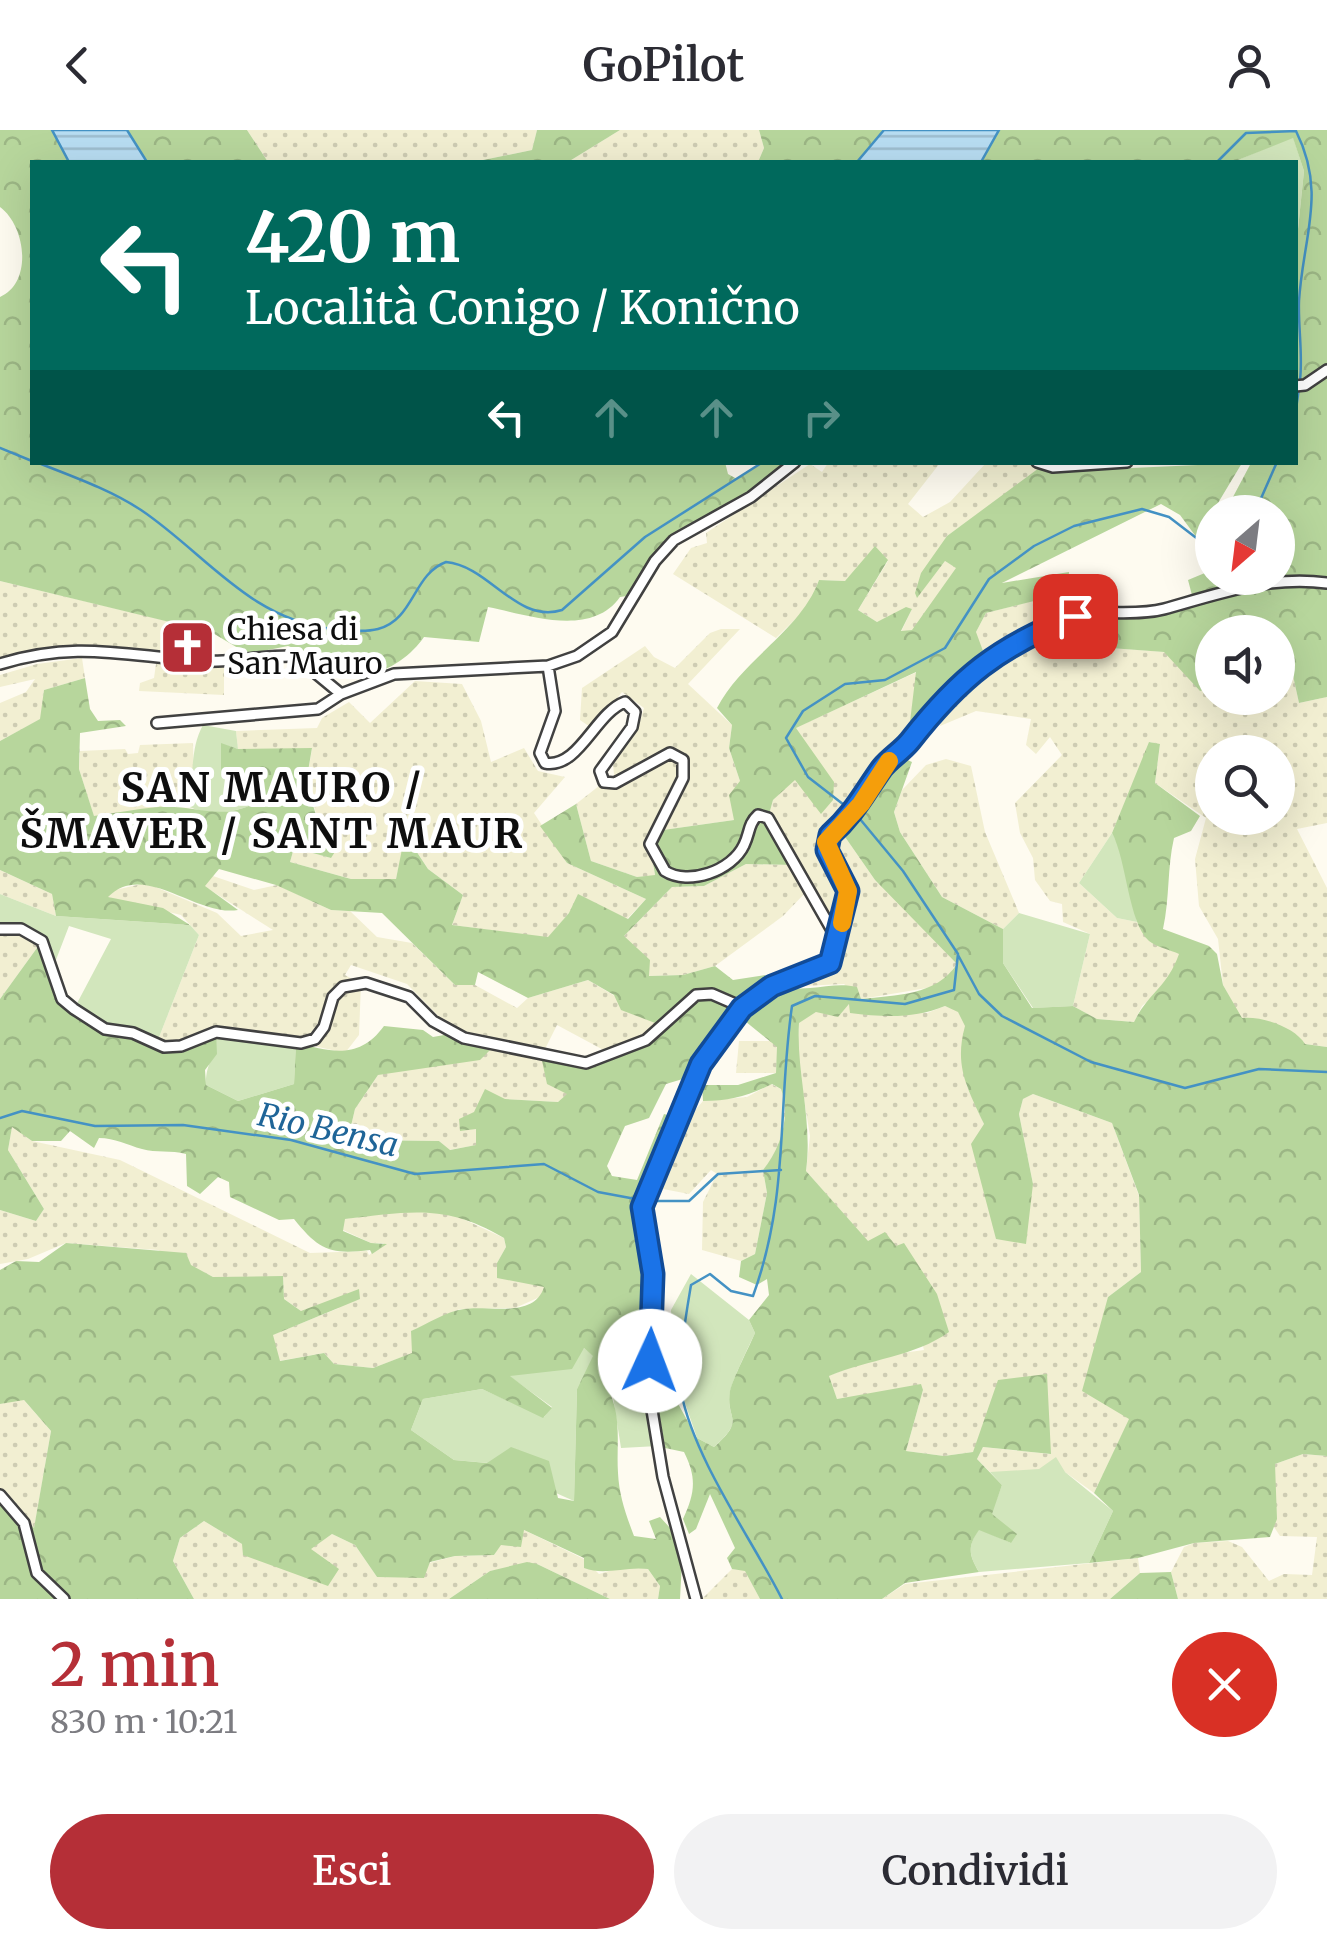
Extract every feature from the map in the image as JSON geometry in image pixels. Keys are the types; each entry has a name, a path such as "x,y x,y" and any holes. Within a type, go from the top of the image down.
{"street":[{"path":"1300,385 1327,370"},
{"path":"158,723 318,709 341,694 394,674 548,666 577,656 612,632 655,561 674,540 751,496 791,465"},
{"path":"1045,465 1090,465"},
{"path":"696,1599 663,1477 649,1392 653,1274 642,1207 701,1064 742,1008 772,986 830,963 848,891 826,842 861,804 883,767 910,742 924,719 1023,637 1075,616 1162,610 1276,580 1327,583"},
{"path":"0,664 62,650 202,661 294,656 341,694"},
{"path":"548,666 555,711 540,753 545,763 566,759 612,707 625,702 635,712 632,727 600,771 604,782 615,784 670,754 683,760 683,778 650,844 665,871 689,879 720,868 744,846 751,822 758,815 768,818 837,940"},
{"path":"0,929 22,929 42,942 62,999 74,1009 105,1029 133,1033 164,1047 180,1046 216,1032 301,1043 315,1039 324,1027 333,996 342,988 366,983 409,997 434,1021 464,1038 586,1063 646,1040 696,996 712,994 742,1008"},
{"path":"0,1496 24,1523 38,1573 64,1599"}],"shaded area":[{"path":"247,130 537,130 532,150 483,160 267,160"},
{"path":"620,130 759,130 764,148 759,160 571,160"},
{"path":"808,465 822,472 827,465 938,465 908,504 923,517 950,502 984,465 1071,465 982,511 947,536 917,597 945,561 957,568 913,630 901,632 912,609 877,622 858,610 888,561 845,581 819,580 810,605 776,638 673,574 691,548 707,543 706,533"},
{"path":"0,581 176,623 164,655 123,650 0,662"},
{"path":"1051,596 1048,627 975,670 976,632 986,613"},
{"path":"740,629 688,684 732,725 729,748 740,781 734,820 656,831 650,844 655,876 637,877 591,861 576,804 604,782 615,783 613,765 638,728 644,708 622,692 593,729 580,720 582,688 645,646 654,657 675,668 710,633"},
{"path":"1044,634 1093,636 1098,647 1165,652 1195,685 1195,715 1295,715 1295,684 1299,703 1327,697 1327,823 1297,829 1327,888 1327,1047 1305,1044 1242,1018 1223,985 1218,939 1199,906 1195,859 1201,835 1295,835 1295,735 1195,735 1195,810 1155,783 1160,745 1150,742 1112,833 1079,883 1117,918 1137,922 1150,941 1180,954 1170,981 1142,1006 1134,1022 1097,1019 1073,1006 1090,934 1063,922 1062,904 1050,901 1035,880 1033,858 1020,833 1015,803 1062,755 1050,737 1036,754 1026,745 1031,719 976,711 940,726 944,707"},
{"path":"82,658 85,678 44,690 41,719 0,741 0,703 26,692 35,679 0,687 0,675 37,664"},
{"path":"156,664 224,667 224,695 139,691 140,683 154,678"},
{"path":"917,672 908,738 828,841 843,834 875,880 945,947 957,963 947,978 933,987 861,999 844,984 782,987 830,963 837,939 807,891 783,916 715,966 683,975 648,976 623,937 672,887 704,886 746,864 793,865 768,818 773,800 795,779 795,728"},
{"path":"415,681 462,684 481,721 491,762 524,748 538,771 565,777 534,813 567,863 646,899 627,919 569,913 548,938 452,925 463,895 428,869 406,835 396,879 351,879 290,862 294,848 331,858 306,783 312,749 238,749 236,731 317,728 322,718 349,702 370,723"},
{"path":"193,743 194,781 187,806 94,817 79,769 80,751 125,749 128,754 138,753 140,745"},
{"path":"946,759 971,766 985,832 1019,913 1003,929 942,897 900,832 894,812 902,790 926,765"},
{"path":"0,870 52,894 56,916 0,894"},
{"path":"213,876 254,890 277,885 331,910 350,911 377,937 412,943 455,985 475,985 517,1008 528,998 588,980 665,1026 611,1054 557,1025 541,1057 568,1094 558,1102 505,1099 476,1128 477,1145 449,1150 439,1141 358,1140 351,1126 355,1109 378,1075 455,1033 407,984 351,965 345,975 361,984 359,1035 345,1053 301,1043 156,1045 199,935 181,915 107,897 115,890 146,883 217,913 241,936 273,930 204,886"},
{"path":"0,929 21,929 42,941 0,999"},
{"path":"850,1004 927,1013 945,1006 958,1011 966,1026 966,1084 984,1124 1033,1184 1019,1114 1023,1099 1033,1094 1112,1123 1139,1196 1141,1272 1108,1297 1130,1418 1094,1493 1065,1472 990,1472 977,1459 983,1447 1050,1454 1049,1437 979,1444 973,1452 944,1456 906,1451 923,1390 837,1399 828,1376 880,1356 924,1350 896,1246 868,1242 806,1171 810,1136 797,1056 799,1022 816,1012"},
{"path":"739,1041 773,1041 778,1047 776,1073 736,1073"},
{"path":"771,1084 781,1089 787,1105 778,1153 763,1170 767,1193 755,1254 741,1261 702,1250 703,1202 717,1174 711,1170 689,1194 658,1188 691,1115 703,1101 747,1097"},
{"path":"12,1126 32,1141 120,1160 310,1253 367,1251 369,1255 384,1243 371,1243 343,1230 344,1219 411,1210 450,1213 504,1238 506,1247 497,1263 545,1286 542,1296 515,1308 460,1309 412,1331 413,1353 373,1368 334,1364 324,1353 279,1361 272,1335 339,1308 301,1311 284,1299 283,1277 213,1277 158,1250 66,1243 28,1259 0,1264 0,1210 36,1221 44,1209 8,1150"},
{"path":"23,1399 51,1431 34,1529 0,1495 0,1404"},
{"path":"1303,1454 1327,1456 1327,1599 1178,1599 1171,1572 1184,1547 1194,1543 1228,1541 1242,1547 1269,1581 1284,1574 1312,1575 1317,1537 1280,1536 1274,1527 1275,1464"},
{"path":"204,1521 242,1544 310,1549 332,1534 355,1545 377,1577 455,1556 494,1555 500,1545 524,1530 584,1559 599,1574 625,1566 648,1569 660,1586 658,1599 610,1599 537,1564 490,1571 449,1599 194,1599 173,1561 180,1538"},
{"path":"1138,1558 1140,1573 1110,1599 882,1599 905,1584"},
{"path":"732,1569 745,1570 760,1599 702,1599"}],"green space":[{"path":"0,130 52,130 68,160 30,160 30,465 726,465 728,474 737,479 760,465 792,465 751,497 674,540 634,595 620,597 608,610 593,617 558,620 488,607 479,642 424,637 404,658 376,672 357,672 342,666 327,671 321,658 288,646 248,654 211,632 0,581 0,297 18,280 22,254 16,227 0,207"},
{"path":"127,130 247,130 267,160 146,160"},
{"path":"537,130 620,130 571,160 483,160 532,150"},
{"path":"759,130 884,130 859,160 759,160 764,148"},
{"path":"999,130 1327,130 1327,697 1299,703 1295,685 1295,615 1195,615 1195,686 1164,652 1097,647 1092,636 1044,634 1050,597 986,613 976,632 983,651 975,670 939,691 908,738 916,672 796,728 834,782 833,800 821,814 795,780 773,800 768,818 793,865 746,864 704,886 672,887 624,936 650,960 649,976 683,975 715,966 733,980 765,975 772,986 742,1007 696,1075 666,1084 649,1118 625,1126 607,1166 612,1176 637,1180 664,1114 678,1118 646,1196 653,1274 650,1361 633,1373 623,1363 606,1385 617,1418 619,1481 628,1520 634,1536 656,1539 649,1521 660,1517 683,1542 680,1599 658,1599 660,1586 648,1569 584,1568 584,1558 524,1530 521,1547 501,1545 494,1555 455,1556 430,1562 424,1578 377,1577 355,1545 332,1534 311,1549 339,1569 328,1586 243,1555 242,1544 204,1521 180,1538 173,1561 194,1599 0,1599 0,1495 34,1528 51,1431 24,1400 0,1404 0,1270 16,1261 39,1262 66,1243 186,1253 191,1265 213,1277 283,1276 284,1299 301,1311 359,1289 360,1299 273,1335 280,1361 324,1353 334,1364 373,1368 412,1353 411,1331 437,1318 464,1309 521,1307 539,1297 544,1287 497,1278 497,1263 506,1247 504,1238 463,1219 426,1213 345,1219 343,1231 371,1243 387,1244 372,1254 370,1250 335,1251 318,1244 294,1219 279,1220 230,1197 229,1182 218,1177 200,1194 187,1186 186,1154 147,1150 105,1138 99,1138 94,1148 70,1131 61,1141 32,1141 12,1127 8,1150 44,1209 36,1221 0,1210 0,999 42,941 61,995 87,1017 164,1047 216,1032 217,1054 205,1070 206,1085 238,1101 294,1084 296,1042 322,1049 355,1048 375,1037 384,1026 423,1030 433,1037 455,1033 494,1046 480,1060 378,1075 355,1109 351,1126 358,1140 439,1141 450,1150 476,1145 476,1129 460,1131 459,1119 474,1112 485,1089 505,1099 558,1102 567,1094 547,1084 541,1056 606,1056 634,1046 663,1026 621,1010 614,995 588,980 528,998 478,972 475,985 455,985 382,913 331,910 276,885 219,869 205,886 238,910 205,906 138,884 122,887 108,897 163,908 190,925 56,916 52,894 0,870 0,741 40,719 44,690 85,678 90,709 98,721 120,720 126,726 80,733 79,769 94,816 158,807 236,810 265,797 221,774 221,743 238,749 312,748 306,783 322,834 340,844 331,858 294,848 290,862 351,879 396,879 405,834 428,869 463,895 452,925 548,937 569,913 578,894 628,919 646,899 567,863 540,826 576,804 591,861 637,877 655,875 650,844 656,831 734,820 729,795 740,781 729,748 732,725 717,708 741,674 799,615 819,580 845,581 875,546 888,560 858,610 877,622 906,607 912,609 901,631 912,630 956,568 945,561 917,598 921,573 947,536 1039,468 1241,465 1223,495 1195,495 1195,535 1180,515 1161,504 1002,583 1069,572 1068,588 1105,587 1100,614 1126,616 1159,612 1193,599 1188,580 1195,577 1195,595 1295,595 1295,495 1234,495 1250,465 1298,465 1298,229 1304,171 1293,138 1238,160 982,160","holes":["584,1348 593,1356 577,1389 574,1501 558,1498 549,1461 511,1447 487,1463 454,1460 411,1430 423,1399 482,1389 543,1418 552,1408 510,1376 572,1369"]},
{"path":"1293,137 1304,171 1298,229 1298,160 1238,160"},
{"path":"203,725 236,731 238,749 221,744 266,798 227,812 187,806 196,744"},
{"path":"1149,742 1160,744 1155,783 1195,812 1191,831 1174,838 1163,929 1209,946 1217,954 1223,985 1242,1018 1277,1024 1294,1032 1305,1044 1327,1047 1327,1456 1303,1454 1275,1464 1277,1519 1270,1537 1194,1543 1138,1558 1089,1563 1113,1511 1094,1493 1129,1419 1082,1391 1108,1297 1141,1272 1139,1195 1112,1123 1033,1094 1023,1099 1019,1114 1033,1184 1026,1244 996,1239 971,1144 984,1124 964,1076 961,1053 965,1026 958,1012 945,1006 910,1015 874,1015 850,1013 849,1004 838,1017 816,1012 799,1023 806,1171 868,1241 885,1232 896,1246 904,1243 937,1294 949,1332 921,1347 829,1376 837,1399 921,1384 923,1390 906,1451 944,1456 973,1452 998,1380 1047,1374 1051,1454 983,1447 977,1459 1002,1485 992,1514 1017,1534 1011,1543 979,1530 971,1551 979,1572 905,1583 882,1599 760,1599 745,1571 732,1569 727,1558 735,1548 710,1494 696,1529 689,1534 683,1519 693,1478 684,1452 665,1448 654,1384 660,1371 697,1438 714,1447 732,1424 730,1391 755,1333 749,1320 769,1295 767,1279 757,1285 739,1277 741,1261 755,1254 767,1193 763,1170 782,1131 785,1110 781,1089 772,1084 739,1097 703,1101 702,1085 738,1085 776,1073 777,1047 740,1017 771,994 845,985 857,987 861,999 901,995 938,982 957,964 875,880 843,834 903,758 912,762 894,812 900,832 942,897 1003,929 1003,963 1032,1008 1073,1006 1097,1019 1134,1022 1169,975 1179,954 1152,943 1142,932 1112,833"},
{"path":"1112,833 1122,852 1137,922 1117,918 1079,883"},
{"path":"0,894 56,916 190,925 199,935 156,1045 105,1029 74,1009 111,939 69,926 54,965 36,937 0,929"},
{"path":"1019,913 1090,934 1073,1006 1033,1008 1003,963 1003,929"},
{"path":"216,1032 296,1042 294,1084 238,1101 206,1085"},
{"path":"691,1274 749,1320 755,1333 730,1392 730,1430 714,1447 697,1438 672,1365 671,1310"},
{"path":"584,1348 594,1356 577,1389 574,1501 488,1463 454,1460 411,1430 423,1399 482,1389 544,1417 552,1407 509,1376"},
{"path":"650,1361 658,1446 621,1448 613,1397 606,1385 623,1363"},
{"path":"1056,1457 1065,1472 1113,1511 1089,1563 979,1572 971,1551 979,1529 1011,1543 991,1514 1002,1485 990,1472 1039,1469"},
{"path":"527,1562 610,1599 449,1599 490,1571"},
{"path":"1171,1572 1178,1599 1110,1599 1140,1573"}],"water":[{"path":"52,130 127,130 146,160 68,160"},
{"path":"884,130 999,130 982,160 859,160"}],"waterway":[{"path":"1219,160 1246,133 1296,131 1305,153 1312,195 1299,301 1300,380"},
{"path":"1298,395 1299,388"},
{"path":"0,448 30,460"},
{"path":"43,465 103,489 141,510 229,582 276,612 303,623 361,631 390,624 407,607 427,576 446,562 476,573 531,609 562,610 645,537 758,465"},
{"path":"1262,495 1276,465"},
{"path":"848,808 808,777 786,738 803,711 845,684 885,680 945,648 989,579 1034,546 1074,526 1142,509 1169,517 1195,537"},
{"name":"Rio Bensa","path":"782,1599 698,1445 681,1392 681,1355 691,1285 710,1274 731,1291 753,1296 765,1258 778,1187 792,1006 815,996 905,1004 954,990 958,954 903,871 855,813"},
{"path":"958,955 979,994 1002,1016 1091,1062 1185,1088 1259,1069 1327,1072"},
{"name":"Rio Bensa","path":"0,1118 22,1111 95,1126 183,1125 291,1140 415,1174 544,1164 598,1192 641,1200"},
{"name":"Rio Bensa","path":"651,1201 689,1201 718,1174 781,1170"}],"slow traffic":[{"path":"842,923 848,891 826,842 852,816 889,761"}],"place":[{"name":"Chiesa di San Mauro","path":"188,647"}],"district":[{"name":"SAN MAURO / ŠMAVER / SANT MAUR","path":"272,811"}],"route":[{"path":"650,1361 653,1274 642,1207 701,1064 731,1018 772,986 830,963 848,891 826,842 852,816 883,767 910,742 939,703 1023,637 1075,616"}]}
